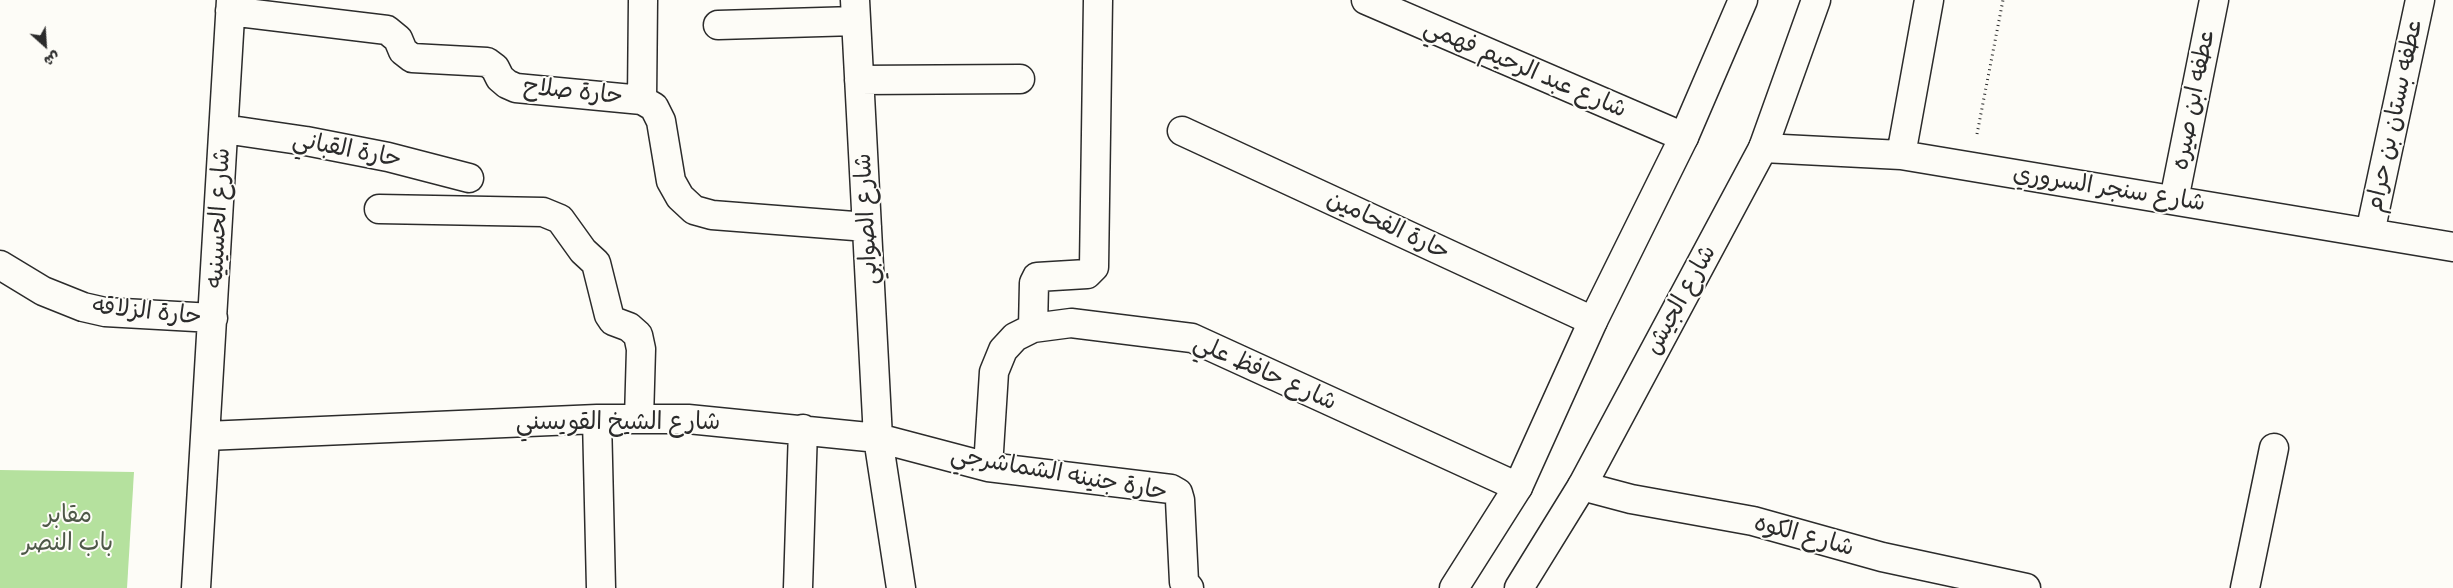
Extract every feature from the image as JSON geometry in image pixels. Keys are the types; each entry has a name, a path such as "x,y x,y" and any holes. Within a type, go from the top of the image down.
{"street":[{"name":"حارة صلاح","path":"642,0 642,100"},
{"path":"1032,328 1034,283 1037,276 1087,274 1094,267 1098,0"},
{"name":"شارع عبد الرحيم فهمي","path":"1366,0 1684,137"},
{"path":"1454,588 1518,487 1593,321 1684,137 1743,0"},
{"name":"شارع الجيش","path":"1520,588 1582,486 1763,148 1816,0"},
{"path":"1901,155 1929,0"},
{"name":"عطفه ابن صيره","path":"2174,200 2214,0"},
{"name":"عطفه بستان بن حرام","path":"2370,233 2420,0"},
{"name":"حارة صلاح","path":"231,6 387,30 398,39 404,51 412,58 487,62 495,68 500,78 516,88 642,100 654,107 660,121 671,181 680,197 694,210 712,215 867,227"},
{"name":"شارع الحسينيه","path":"196,588 231,6"},
{"path":"718,24 856,10"},
{"name":"شارع الصوابي","path":"856,10 878,438"},
{"path":"860,80 1020,79"},
{"name":"حارة القباني","path":"224,129 306,141 379,155 469,178"},
{"name":"حارة الفحامين","path":"1182,131 1593,321"},
{"name":"شارع سنجر السروري","path":"1763,148 1901,155 2453,246"},
{"path":"379,209 544,212 560,219 583,251 596,263 609,315 618,324 634,330 640,342 639,419"},
{"name":"حارة الزلاقه","path":"0,264 43,291 105,312 213,318"},
{"name":"شارع حافظ علي","path":"988,467 994,372 1003,350 1015,337 1032,328 1071,323 1192,338 1518,487"},
{"path":"597,419 601,588"},
{"name":"شارع الشيخ القويسني","path":"206,436 597,419 688,419 878,438"},
{"path":"798,588 803,429"},
{"path":"878,438 901,588"},
{"name":"حارة جنينه الشماشرجي","path":"878,438 988,467 1171,489 1178,493 1184,582 1189,588"},
{"path":"2244,588 2274,448"},
{"name":"شارع الكوه","path":"1582,486 1631,499 1753,521 1882,557 2026,588"}],"path":[{"path":"1971,166 2003,0"}],"green space":[{"name":"مقابر باب النصر","path":"0,470 134,472 127,588 0,588"}]}
